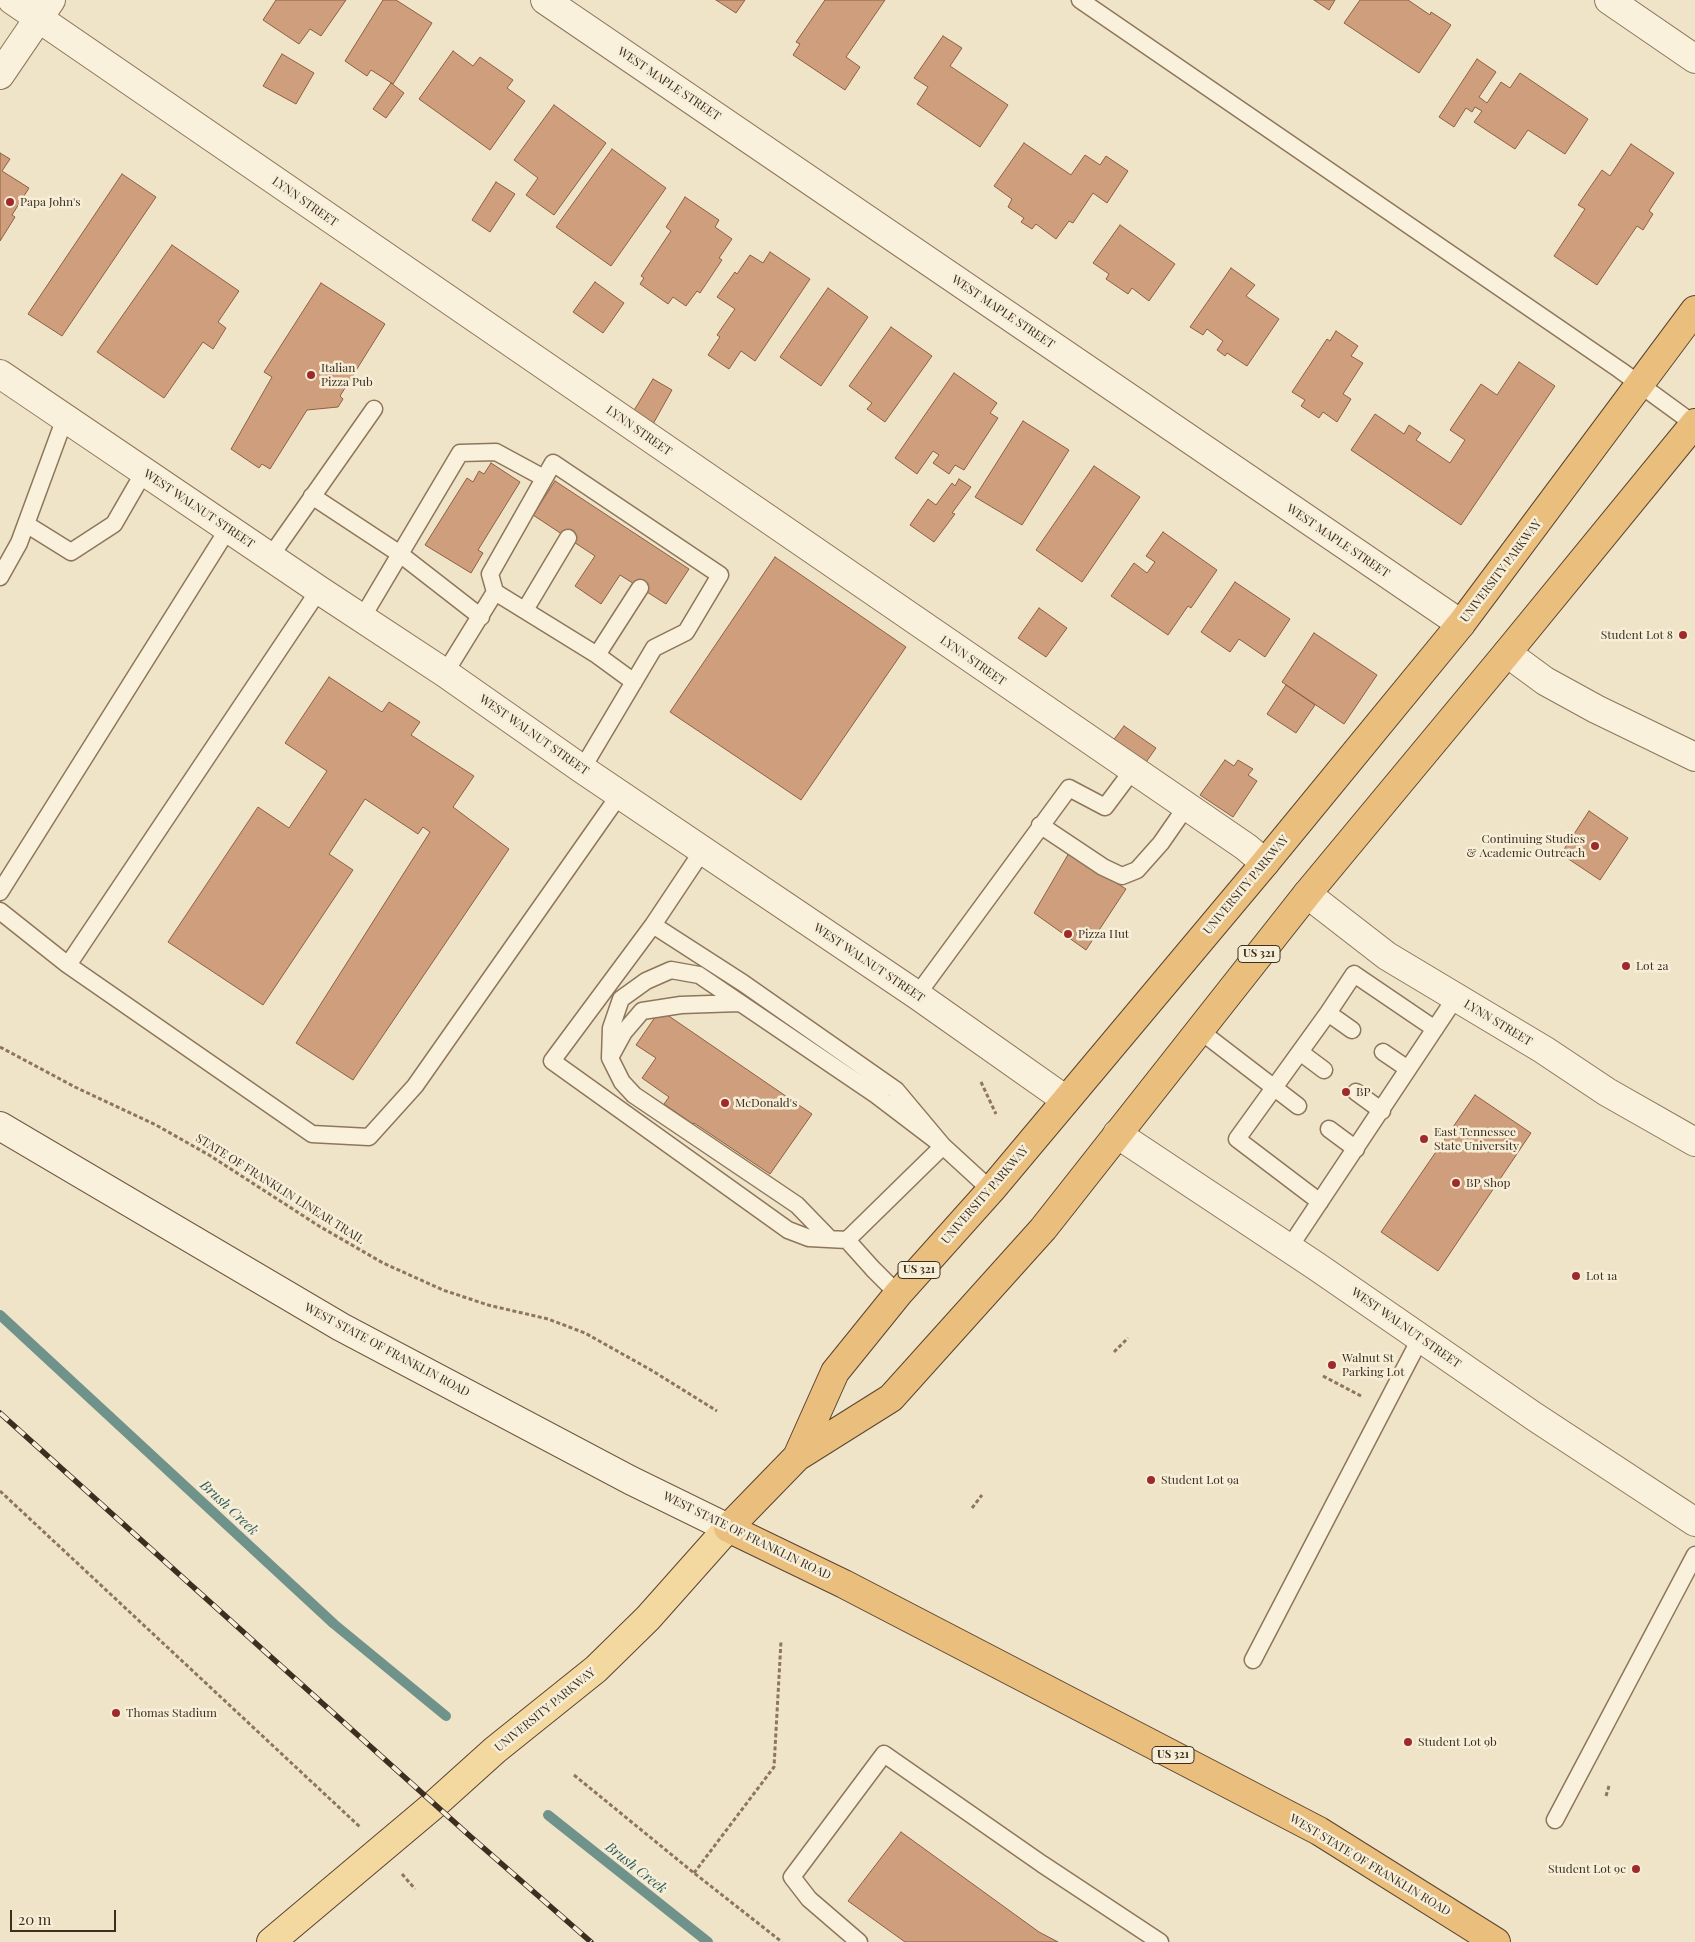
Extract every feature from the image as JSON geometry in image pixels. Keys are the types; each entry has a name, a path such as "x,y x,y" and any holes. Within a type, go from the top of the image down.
{"highway":[{"name":"UNIVERSITY PARKWAY","path":"797,1457 835,1372 898,1294 990,1190 1265,863 1461,624 1641,386 1695,310"},
{"name":"UNIVERSITY PARKWAY","path":"728,1528 797,1457 891,1398 1043,1229 1307,894 1695,423"},
{"name":"WEST STATE OF FRANKLIN ROAD","path":"728,1528 844,1584 1319,1831 1496,1942"}],"main road":[{"name":"UNIVERSITY PARKWAY","path":"271,1942 495,1750 596,1669 648,1618 728,1528"}],"street":[{"name":"LYNN STREET","path":"12,0 45,9 1265,863"},
{"name":"WEST MAPLE STREET","path":"545,0 1461,624"},
{"path":"1609,0 1695,58"},
{"path":"0,75 45,9"},
{"name":"WEST WALNUT STREET","path":"0,374 445,673 582,769 917,995 1066,1100"},
{"path":"1507,653 1544,682 1695,758"},
{"name":"LYNN STREET","path":"1307,894 1387,956 1544,1050 1607,1092 1695,1142"},
{"name":"WEST STATE OF FRANKLIN ROAD","path":"0,1126 341,1327 630,1480 728,1528"},
{"name":"WEST WALNUT STREET","path":"1117,1134 1289,1248 1535,1417 1695,1522"}],"lane":[{"path":"1080,0 1204,83 1695,423"},
{"path":"270,557 374,409"},
{"path":"0,578 19,543 65,418"},
{"path":"362,618 460,453 496,452 544,478"},
{"path":"582,769 634,682 654,648 686,632 720,575 667,547 592,497 553,463 490,574 495,592 597,655 634,682"},
{"path":"26,524 71,552 114,524 144,472"},
{"path":"312,496 400,554 481,618"},
{"path":"0,892 228,529"},
{"path":"525,610 568,538"},
{"path":"597,655 640,588"},
{"path":"68,965 319,590"},
{"path":"445,673 481,618 495,592"},
{"path":"917,995 1069,788 1105,807 1132,771"},
{"path":"0,911 68,965 312,1134 369,1136 415,1086 620,794"},
{"path":"1040,825 1103,867 1122,876 1137,870 1161,843 1186,807"},
{"path":"703,850 653,925 552,1061 788,1230 809,1238 848,1240 898,1294"},
{"path":"653,925 743,983 896,1090 942,1146"},
{"path":"830,1239 797,1205 634,1095 622,1082 610,1058 611,1028 621,999 646,981 671,970 699,975 876,1095 942,1146 990,1190"},
{"path":"1320,1202 1237,1138 1354,974 1435,1029"},
{"path":"1289,1248 1382,1111 1456,997"},
{"path":"610,1058 624,1032 642,1011 681,1005 740,1003"},
{"path":"1328,1013 1352,1030"},
{"path":"1199,1030 1298,1106"},
{"path":"1300,1052 1324,1070"},
{"path":"1384,1052 1408,1070"},
{"path":"1356,1092 1382,1111"},
{"path":"1329,1129 1356,1149"},
{"path":"848,1240 942,1146"},
{"path":"1253,1660 1420,1339"},
{"path":"1555,1820 1695,1555"},
{"path":"859,1942 809,1899 792,1877 884,1754 1042,1864 1160,1942"}],"path":[{"name":"STATE OF FRANKLIN LINEAR TRAIL","path":"0,1047 76,1087 156,1125 209,1155 319,1226 384,1263 443,1290 488,1305 548,1319 585,1333 651,1370 717,1411"},
{"path":"1114,1352 1128,1338"},
{"path":"1323,1376 1364,1398"},
{"path":"0,1491 344,1811 381,1849"},
{"path":"972,1508 982,1495"},
{"path":"694,1873 774,1767 781,1641"},
{"path":"574,1774 694,1873 782,1942"},
{"path":"1606,1796 1609,1786"}],"building":[{"path":"276,0 346,0 321,36 310,29 299,44 263,20"},
{"path":"383,0 396,0 432,23 393,84 371,70 367,76 345,61"},
{"path":"716,0 745,0 736,13"},
{"path":"825,0 885,0 846,57 860,67 845,90 793,55 800,44 796,42"},
{"path":"1314,0 1335,0 1329,10"},
{"path":"1360,0 1408,0 1430,15 1431,12 1451,25 1419,73 1344,23"},
{"path":"943,36 962,48 950,66 1008,105 980,147 917,104 928,87 914,78"},
{"path":"453,51 473,66 480,57 513,80 507,88 525,101 490,150 419,99"},
{"path":"282,54 314,73 296,104 263,86"},
{"path":"1477,59 1496,72 1479,97 1487,103 1501,82 1510,88 1520,73 1588,119 1565,154 1528,130 1515,149 1474,122 1482,111 1475,107 1472,112 1466,108 1454,127 1439,117"},
{"path":"391,83 404,93 386,118 373,109"},
{"path":"554,105 606,143 554,215 526,195 538,178 514,160"},
{"path":"1024,143 1071,175 1085,155 1100,165 1106,156 1128,171 1107,203 1093,193 1073,223 1069,221 1056,239 1036,224 1032,229 1021,222 1024,218 1008,207 1012,199 994,186"},
{"path":"1631,144 1674,173 1649,211 1653,214 1643,230 1637,226 1597,285 1554,256 1585,209 1578,205 1602,170 1610,176"},
{"path":"612,149 666,188 611,266 556,227"},
{"name":"Papa John's","path":"0,153 10,159 2,171 29,188 12,215 15,217 0,241"},
{"path":"122,174 156,197 62,336 28,314"},
{"path":"496,182 515,194 490,232 472,220"},
{"path":"685,197 719,220 715,227 732,239 719,258 722,260 700,293 697,291 686,306 673,297 668,304 640,284 644,278 641,276 671,231 666,227"},
{"path":"1120,225 1175,264 1149,301 1132,288 1128,294 1106,279 1109,274 1093,263"},
{"path":"172,245 239,291 218,322 226,328 213,349 203,342 164,398 97,352"},
{"path":"770,252 810,279 755,361 741,351 729,369 708,355 720,337 717,335 735,309 717,297 735,272 737,274 750,255 763,263"},
{"path":"1231,268 1255,285 1246,296 1279,319 1247,366 1227,353 1225,356 1217,350 1223,341 1207,329 1203,335 1190,327"},
{"path":"595,282 624,303 603,333 573,312"},
{"name":"Italian Pizza Pub","path":"321,283 385,324 340,396 343,399 338,407 307,410 270,469 262,464 259,468 231,449 272,377 264,372"},
{"path":"828,288 868,317 821,386 780,357"},
{"path":"891,327 932,356 885,422 867,409 872,403 849,386"},
{"path":"1336,331 1358,346 1351,356 1363,363 1343,394 1351,399 1337,422 1323,412 1319,418 1301,406 1305,400 1292,392 1327,339 1330,341"},
{"path":"1519,362 1555,386 1461,525 1351,450 1375,414 1404,434 1409,425 1421,433 1416,440 1450,463 1465,440 1450,430 1481,384 1497,395"},
{"path":"954,373 997,403 990,413 998,418 964,470 955,465 949,474 933,463 939,455 933,451 917,474 895,458"},
{"path":"653,379 672,390 653,424 633,412"},
{"path":"1023,421 1069,450 1022,525 975,497"},
{"path":"491,463 520,482 478,550 483,553 471,573 425,545 467,478 473,482 479,471 484,474"},
{"path":"1094,466 1140,497 1082,582 1036,550"},
{"path":"959,479 971,487 952,513 955,514 934,542 910,525 928,499 936,505 952,483 955,486"},
{"path":"555,481 689,569 666,604 620,575 601,604 575,586 595,556 533,515"},
{"path":"1163,532 1217,570 1191,608 1188,606 1168,635 1111,596 1134,563 1147,573 1155,562 1146,556"},
{"path":"775,557 906,647 801,800 670,712"},
{"path":"1235,582 1290,619 1265,657 1239,639 1230,652 1201,632"},
{"path":"1039,608 1067,628 1046,657 1018,638"},
{"path":"1314,633 1377,675 1344,724 1282,682"},
{"path":"329,677 382,712 389,702 420,722 411,735 474,776 453,807 509,849 353,1080 296,1043 430,832 423,827 418,834 365,799 329,854 353,870 263,1005 168,942 258,807 289,828 327,771 285,743"},
{"path":"1286,685 1315,705 1296,733 1267,714"},
{"path":"1124,726 1156,748 1144,765 1112,742"},
{"path":"1225,760 1234,766 1238,760 1253,769 1248,775 1257,781 1233,817 1200,795"},
{"name":"Continuing Studies & Academic Outreach","path":"1589,811 1628,838 1600,880 1561,854"},
{"path":"1069,853 1126,889 1086,950 1034,913"},
{"path":"660,1010 812,1114 770,1174 664,1104 669,1097 642,1078 656,1058 636,1045"},
{"name":"BP Shop","path":"1475,1095 1531,1133 1438,1271 1381,1232"},
{"path":"901,1832 1039,1932 1058,1942 905,1942 848,1901"}],"waterway":[{"name":"Brush Creek","path":"0,1315 334,1624 446,1716"},
{"name":"Brush Creek","path":"548,1815 708,1942"}],"railway":[{"path":"0,1413 471,1837 591,1942"}],"place":[{"name":"Papa John's","path":"10,202"},
{"name":"Italian Pizza Pub","path":"311,375"},
{"name":"Student Lot 8","path":"1683,635"},
{"name":"Continuing Studies & Academic Outreach","path":"1595,846"},
{"name":"Pizza Hut","path":"1068,934"},
{"name":"Lot 2a","path":"1626,966"},
{"name":"BP","path":"1346,1092"},
{"name":"McDonald's","path":"725,1103"},
{"name":"East Tennessee State University","path":"1424,1139"},
{"name":"BP Shop","path":"1456,1183"},
{"name":"Lot 1a","path":"1576,1276"},
{"name":"Walnut St Parking Lot","path":"1332,1365"},
{"name":"Student Lot 9a","path":"1151,1480"},
{"name":"Thomas Stadium","path":"116,1713"},
{"name":"Student Lot 9b","path":"1408,1742"},
{"name":"Student Lot 9c","path":"1636,1869"}]}
